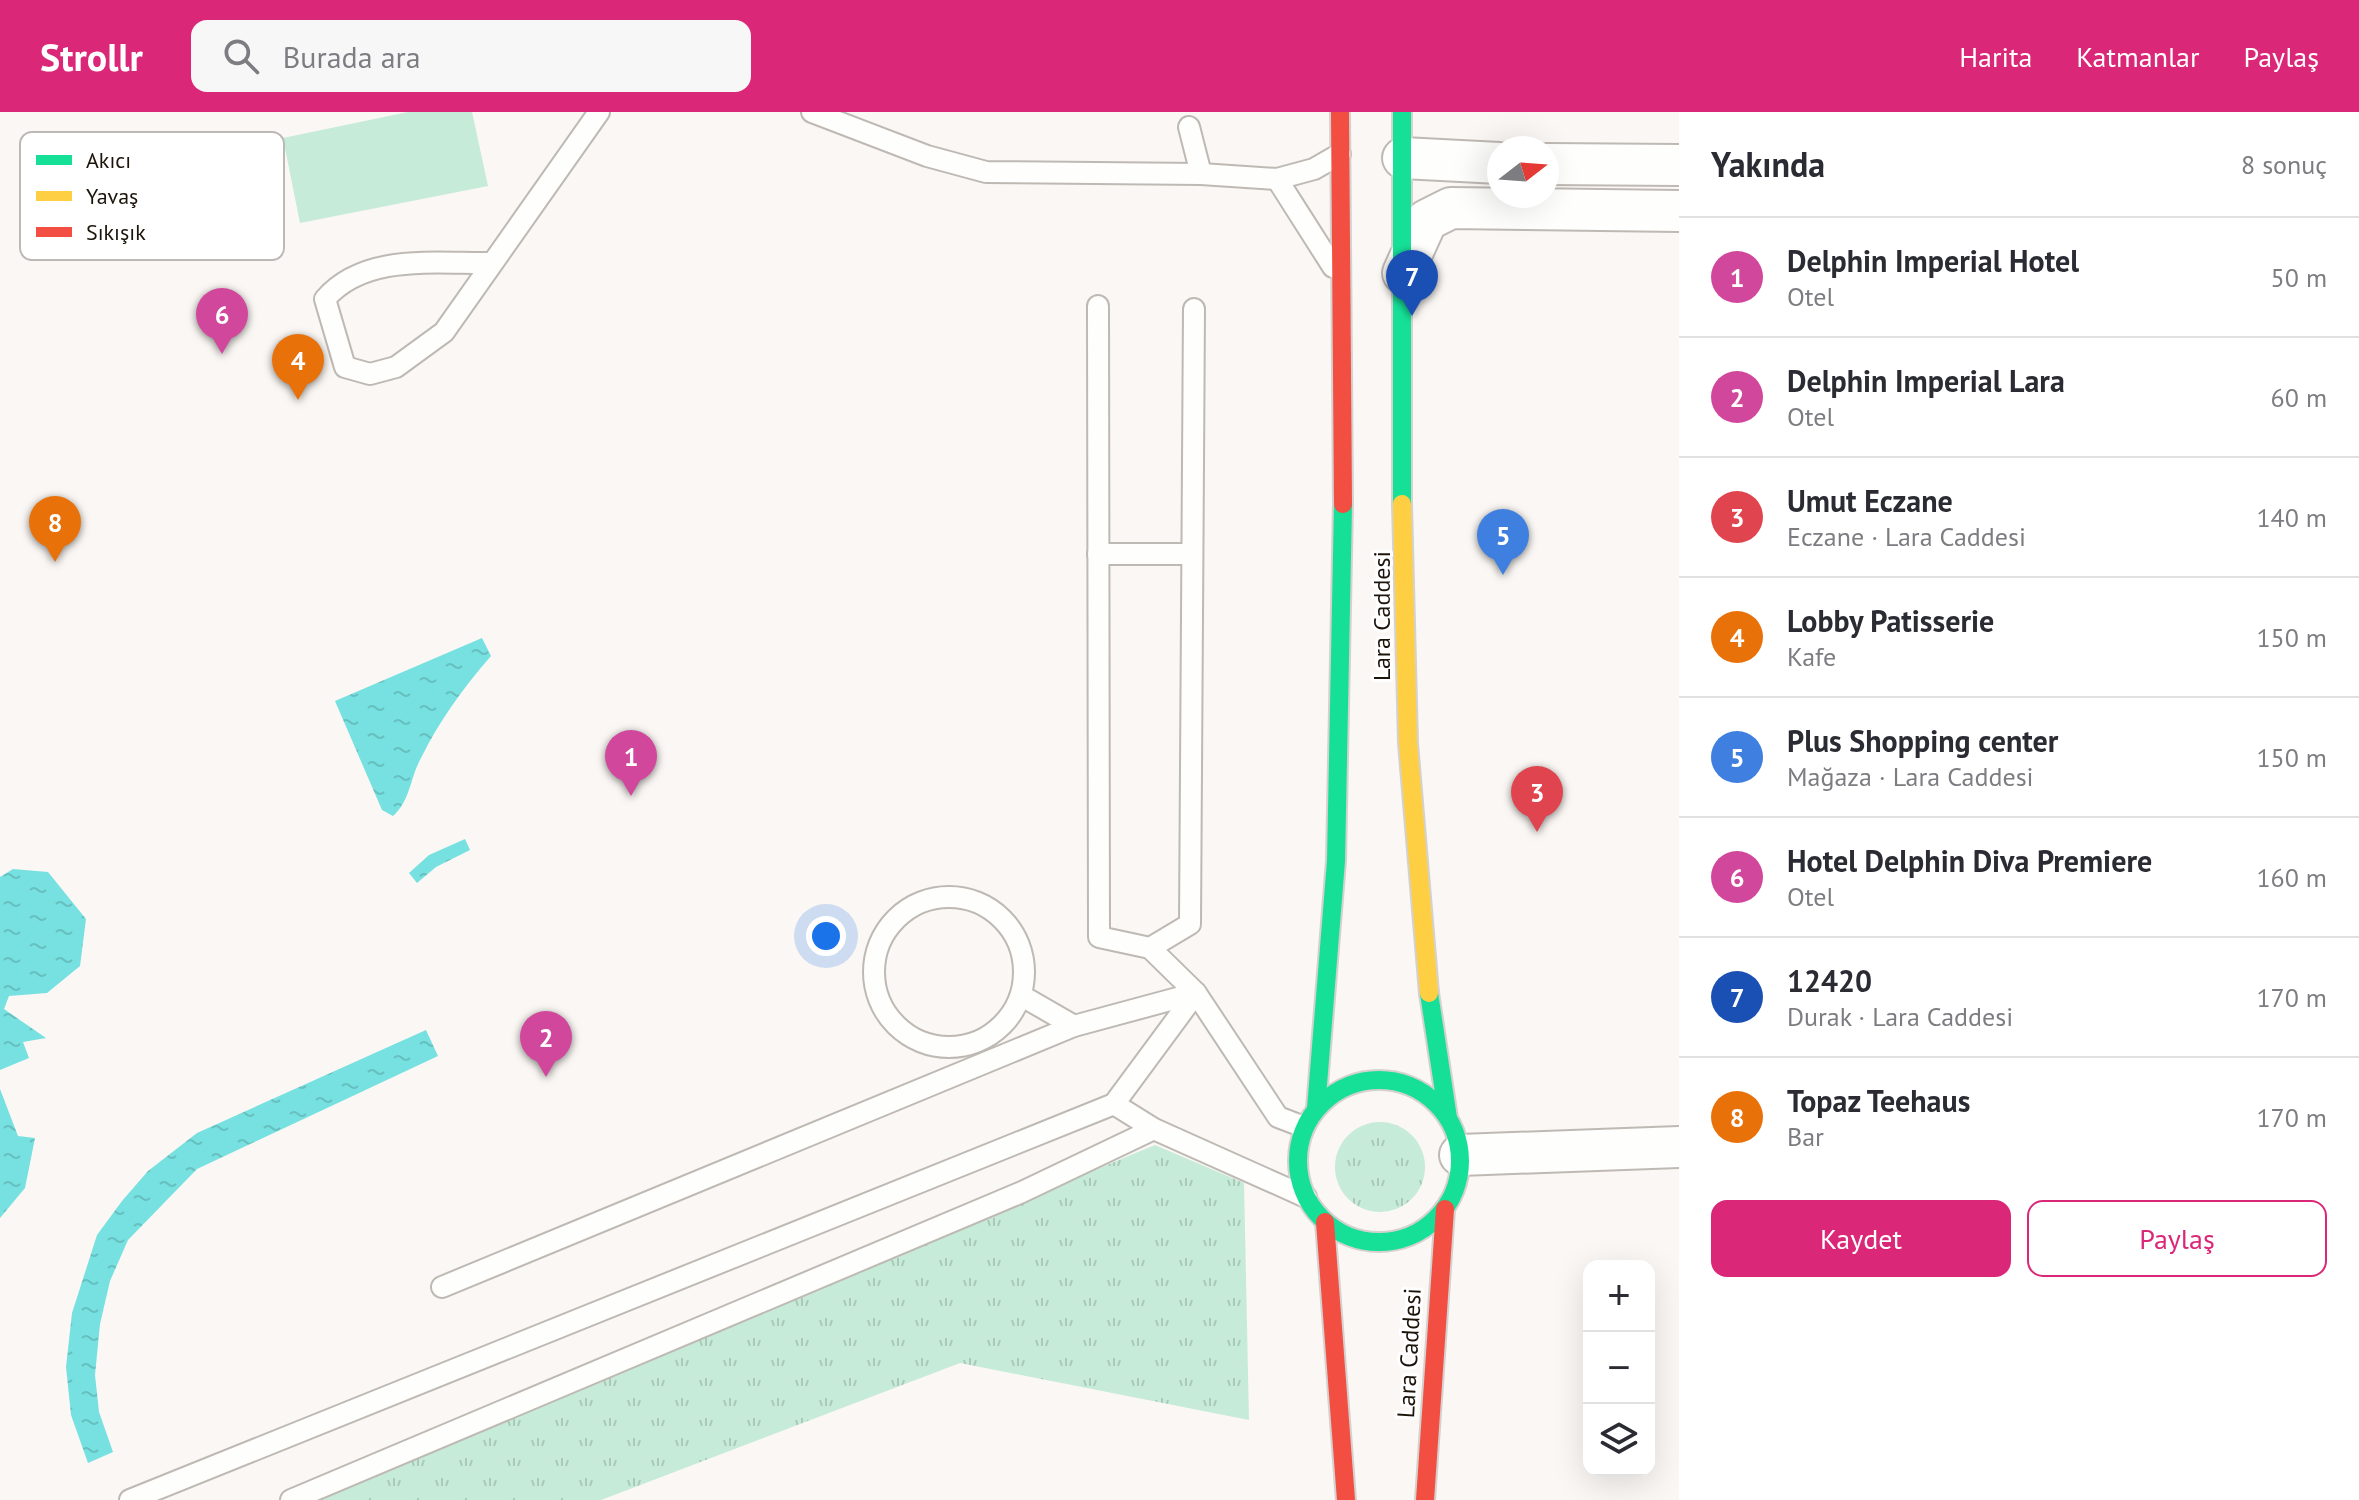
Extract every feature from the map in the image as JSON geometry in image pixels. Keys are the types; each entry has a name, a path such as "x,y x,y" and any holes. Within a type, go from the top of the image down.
{"main road":[{"name":"Lara Caddesi","path":"1316,1109 1325,1026 1337,790 1342,553 1340,112"},
{"name":"Lara Caddesi","path":"1402,112 1409,792 1432,1031 1448,1118 1460,1155 1459,1174 1445,1209 1425,1500"},
{"name":"Lara Caddesi","path":"1445,1209 1429,1225 1410,1236 1388,1242 1365,1241 1344,1235 1325,1222 1306,1197 1297,1162 1304,1127 1316,1109 1332,1094 1352,1083 1373,1079 1395,1081 1416,1088 1448,1118"},
{"path":"1325,1222 1346,1500"}],"street":[{"path":"1403,158 1487,162"},
{"path":"1559,164 1679,165"},
{"path":"1403,273 1427,220 1451,208 1679,211"},
{"path":"1460,1155 1679,1147"}],"lane":[{"path":"491,263 367,269 340,281 325,299 345,367 370,374 396,367 444,332 599,112"},
{"path":"812,112 927,156 986,172 1201,174 1277,179 1314,169 1341,154"},
{"path":"1189,127 1201,174"},
{"path":"1277,179 1341,281"},
{"path":"1098,306 1099,937 1150,948 1196,993 1278,1117 1304,1127"},
{"path":"1150,948 1190,924 1190,554 1194,309"},
{"path":"1098,554 1190,554"},
{"path":"963,897 1001,916 1023,953 1022,996 997,1032 958,1049 916,1041 884,1011 873,970 887,929 920,902 963,897"},
{"path":"442,1287 1074,1026 1196,993"},
{"path":"130,1500 1114,1104 1196,993"},
{"path":"1022,996 1074,1026"},
{"path":"1114,1104 1154,1129 1306,1197"},
{"path":"291,1500 1022,1192 1154,1129"}],"green space":[{"path":"408,112 472,112 488,186 300,223 284,138"},
{"path":"1380,1122 1397,1126 1412,1135 1421,1150 1425,1167 1421,1184 1412,1199 1397,1208 1380,1212 1363,1208 1348,1199 1339,1184 1335,1167 1339,1150 1348,1135 1363,1126"},
{"path":"1155,1145 1244,1183 1249,1420 960,1363 601,1500 310,1500 305,1496"}],"water":[{"path":"482,638 491,656 435,732 403,804 393,816 382,810 335,701"},
{"path":"465,839 470,850 436,867 417,883 409,873 429,855"},
{"path":"13,869 48,872 86,919 80,966 47,993 9,996 4,1009 46,1038 23,1042 29,1058 0,1070 0,877"},
{"path":"426,1030 438,1056 197,1169 128,1240 110,1281 100,1324 95,1375 99,1412 113,1452 88,1463 71,1415 66,1367 72,1313 97,1235 122,1201 148,1171 197,1133"},
{"path":"0,1089 18,1136 35,1138 25,1188 0,1218"}],"traffic: fast":[{"path":"1402,112 1402,504"},
{"path":"1316,1109 1336,861 1343,504"},
{"path":"1429,993 1448,1118"},
{"path":"1379,1080 1410,1086 1436,1104 1454,1130 1460,1161 1454,1192 1436,1218 1410,1236 1379,1242 1348,1236 1322,1218 1304,1192 1298,1161 1304,1130 1322,1104 1348,1086 1379,1080"}],"traffic: slow":[{"path":"1402,504 1408,743 1429,993"}],"traffic: jam":[{"path":"1340,112 1343,504"},
{"path":"1425,1500 1445,1209"},
{"path":"1325,1222 1346,1500"}],"place":[{"name":"12420","path":"1412,316"},
{"name":"Hotel Delphin Diva Premiere","path":"222,354"},
{"name":"Lobby Patisserie","path":"298,400"},
{"name":"Topaz Teehaus","path":"55,562"},
{"name":"Plus Shopping center","path":"1503,575"},
{"name":"Delphin Imperial Hotel","path":"631,796"},
{"name":"Umut Eczane","path":"1537,832"},
{"name":"Delphin Imperial Lara","path":"546,1077"}]}
